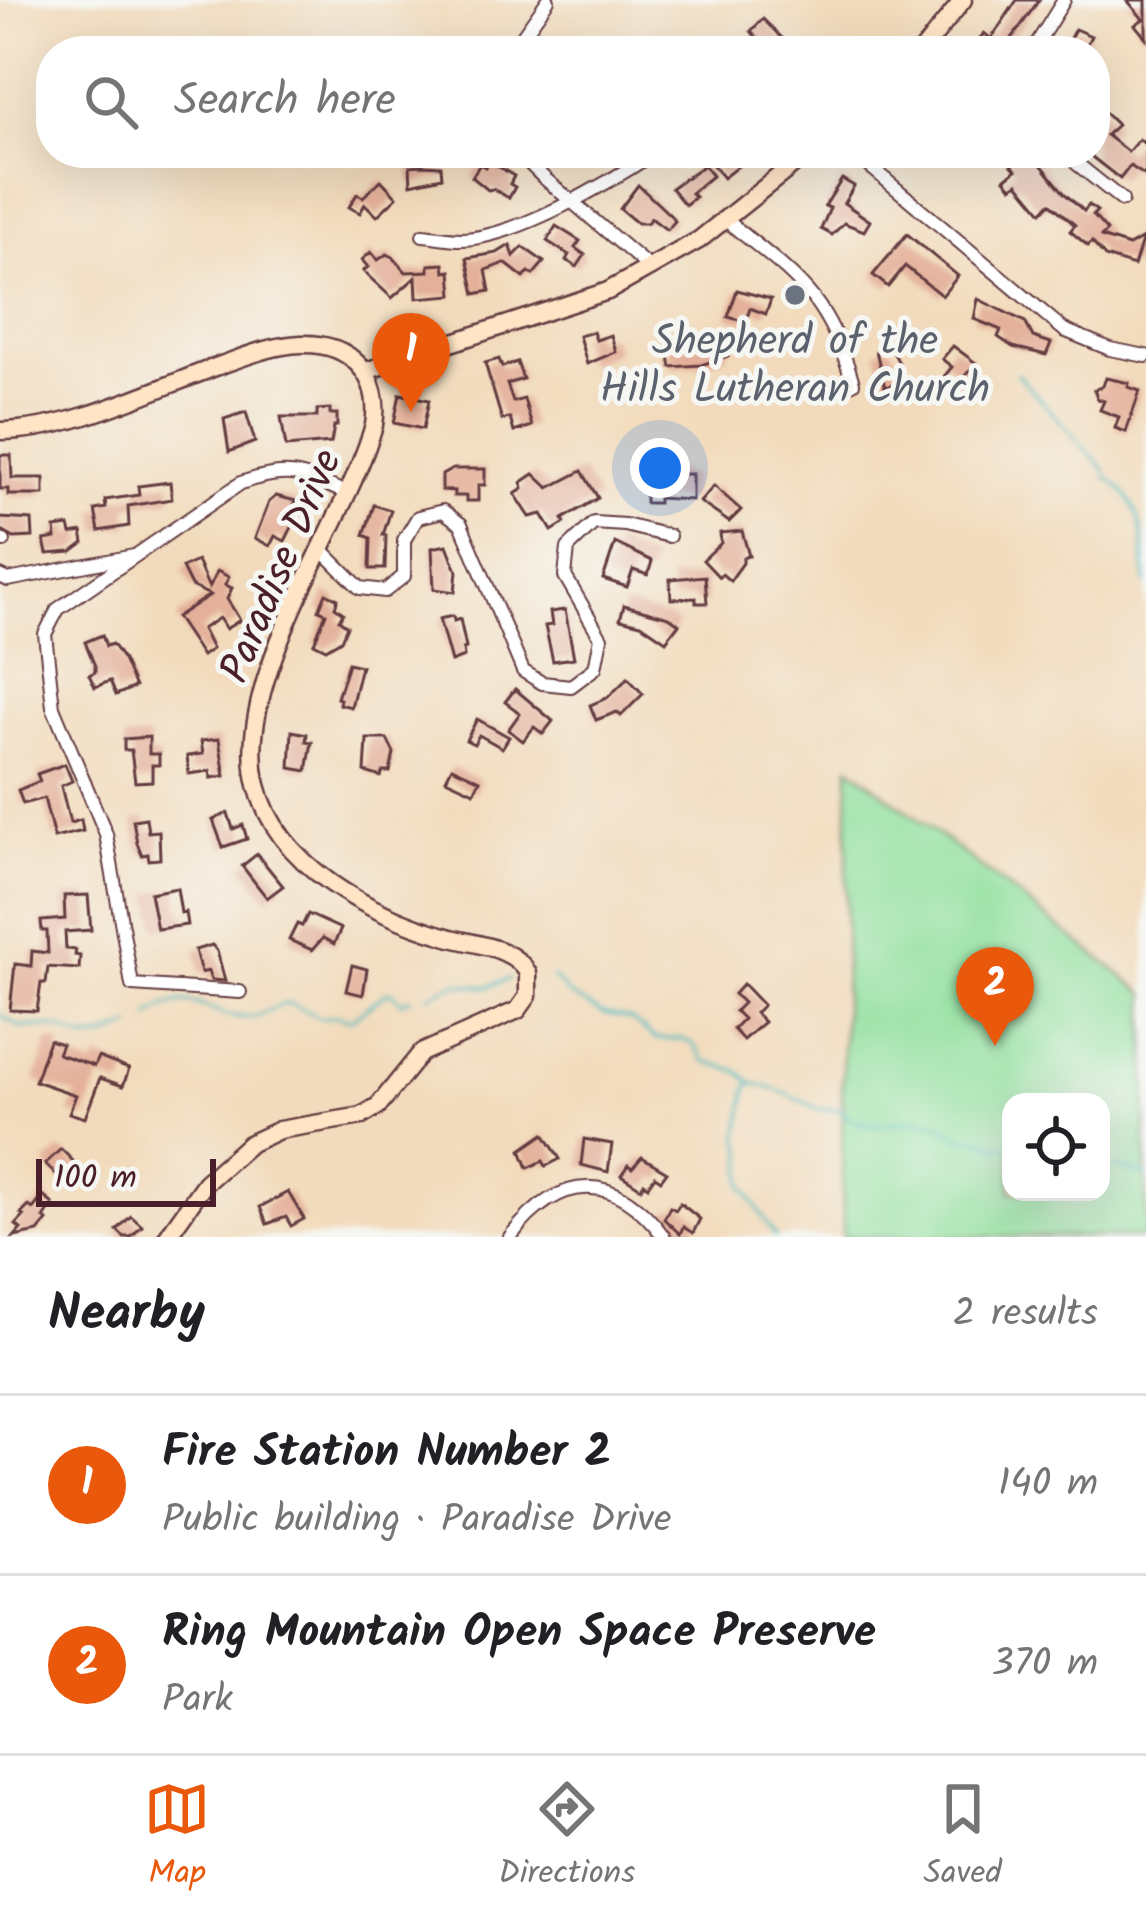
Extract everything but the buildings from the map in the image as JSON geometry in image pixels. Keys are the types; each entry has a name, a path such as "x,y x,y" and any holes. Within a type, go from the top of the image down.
{"street":[{"path":"523,36 548,0"},
{"path":"934,36 962,0"},
{"path":"1042,36 1064,0"},
{"path":"534,168 651,269"},
{"path":"423,235 464,240 528,222 629,168"},
{"path":"0,431 50,425 284,346 327,346 351,356 366,371 572,306 651,269 726,220 790,168"},
{"path":"867,168 1064,329 1110,349 1146,356"},
{"path":"1082,168 1122,200"},
{"path":"726,220 817,298 840,338 853,383 832,390"},
{"name":"Paradise Drive","path":"167,1237 205,1184 243,1148 278,1130 367,1114 421,1053 441,1040 512,1015 528,996 528,973 517,958 436,934 342,889 294,855 267,813 254,766 256,713 272,664 375,418 366,371"},
{"path":"240,992 132,985 106,833 53,707 45,634 58,609 242,483 268,473 295,471 346,494"},
{"path":"321,549 359,588 385,592 404,576 404,540 418,518 443,511 461,524 524,671 542,683 571,686 596,668 601,638 566,576 568,548 594,523 669,536"},
{"path":"0,576 8,580 141,555"},
{"path":"510,1237 546,1198 579,1186 617,1192 638,1205 664,1237"}],"green space":[{"path":"849,766 1146,994 1146,1237 843,1237"}],"waterway":[{"path":"1017,374 1106,471"},
{"path":"1105,476 1135,509 1146,584"},
{"path":"552,977 569,995 603,1014 630,1019 656,1039 682,1039 693,1044 705,1061 819,1109 838,1109 853,1121 873,1125 920,1120 943,1126 961,1138 986,1140 1002,1148"},
{"path":"427,996 455,983 487,987 509,979"},
{"path":"149,1017 178,1002 237,1017 252,1017 288,1003 321,1018 350,1020 386,993 392,992 402,1002 411,998"},
{"path":"0,1015 21,1027 57,1027 84,1039 103,1038 132,1026"},
{"path":"751,1084 739,1136 744,1152 743,1185 776,1237"},
{"path":"1110,1166 1146,1175"}],"place":[{"name":"Shepherd of the Hills Lutheran Church","path":"795,295"},
{"name":"Fire Station Number 2","path":"411,412"},
{"name":"Ring Mountain Open Space Preserve","path":"995,1046"}]}
